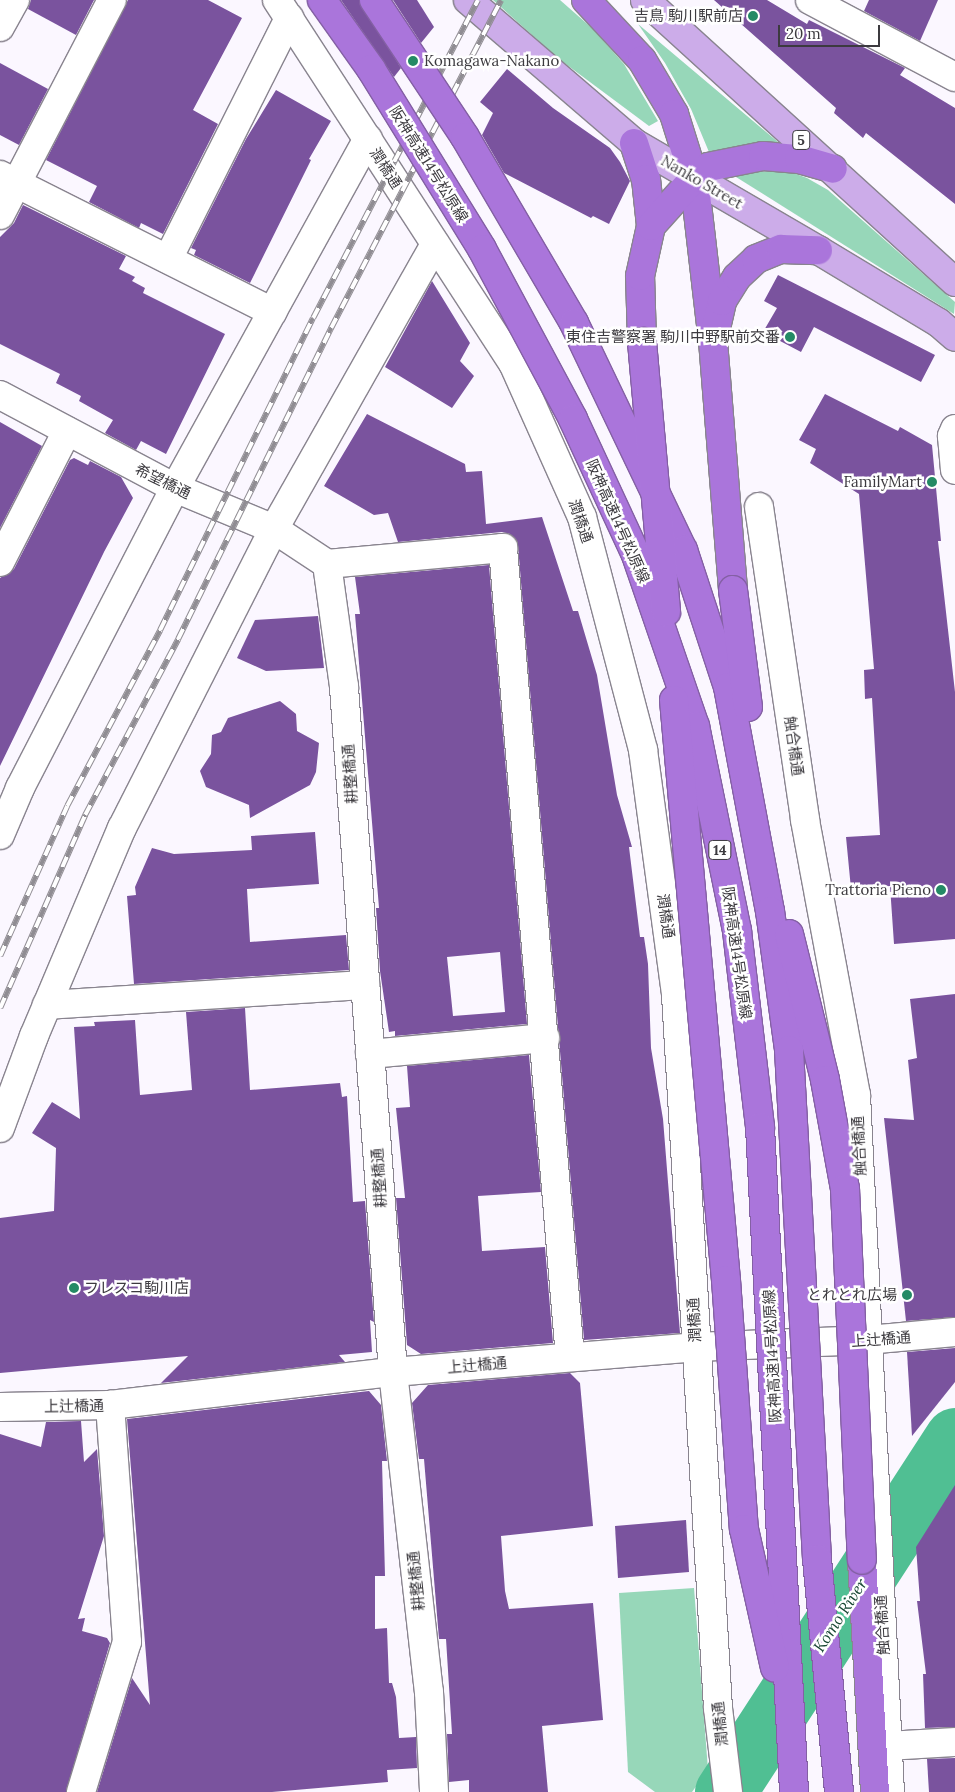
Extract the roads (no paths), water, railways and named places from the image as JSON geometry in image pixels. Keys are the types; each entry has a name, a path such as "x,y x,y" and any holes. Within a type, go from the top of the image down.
{"highway":[{"name":"阪神高速14号松原線","path":"322,0 371,69 482,249 572,419 636,555 695,726 737,931 760,1127 794,1792"},
{"path":"374,0 465,137 574,323 683,550 728,687 770,911 789,1050 817,1559 839,1792"},
{"path":"586,0 642,60 674,114 694,178 713,341 719,438 733,590 763,828 825,1080 845,1189 875,1792"},
{"path":"634,143 646,179 651,226 640,276 642,342 726,1280 744,1530 792,1745"},
{"path":"651,226 694,178 717,164 762,156 799,159 833,169"},
{"path":"713,341 722,301 737,277 756,259 782,250 818,250"}],"main road":[{"name":"Nanko Street","path":"468,0 634,143 818,250 939,324 955,337"},
{"name":"5","path":"645,0 955,282"}],"street":[{"path":"0,27 15,0"},
{"path":"0,216 8,179 112,0"},
{"path":"810,0 851,10 955,77"},
{"path":"168,259 283,9"},
{"name":"潤橋通","path":"283,9 514,363 582,517 643,750 676,995 695,1347 724,1759 728,1792"},
{"path":"0,835 7,795 174,488 368,139"},
{"path":"8,179 272,312"},
{"path":"0,1128 47,1005 122,828 274,529 436,244"},
{"name":"希望橋通","path":"0,395 174,488 274,529 327,564"},
{"path":"955,429 952,436 955,470"},
{"path":"0,562 68,431"},
{"name":"触合橋通","path":"759,507 805,820 856,1095 890,1792"},
{"path":"327,564 503,548 570,1357"},
{"name":"耕整橋通","path":"327,564 344,687 393,1372 429,1692 434,1792"},
{"path":"47,1005 365,985"},
{"path":"370,1054 545,1038"},
{"name":"上辻橋通","path":"0,1407 110,1405 393,1372 695,1347 868,1340 955,1332"},
{"path":"81,1792 127,1642 110,1405"},
{"path":"888,1746 955,1742"}],"waterway":[{"name":"Komo River","path":"725,1792 955,1438"}],"railway":[{"path":"0,956 67,806 160,630 313,318 478,0"},
{"path":"0,1008 85,815 178,639 331,328 501,0"}],"place":[{"name":"吉鳥 駒川駅前店","path":"753,16"},
{"name":"Komagawa-Nakano","path":"413,61"},
{"name":"東住吉警察署 駒川中野駅前交番","path":"790,337"},
{"name":"FamilyMart","path":"932,482"},
{"name":"Trattoria Pieno","path":"941,890"},
{"name":"フレスコ駒川店","path":"74,1288"},
{"name":"とれとれ広場","path":"907,1295"}]}
